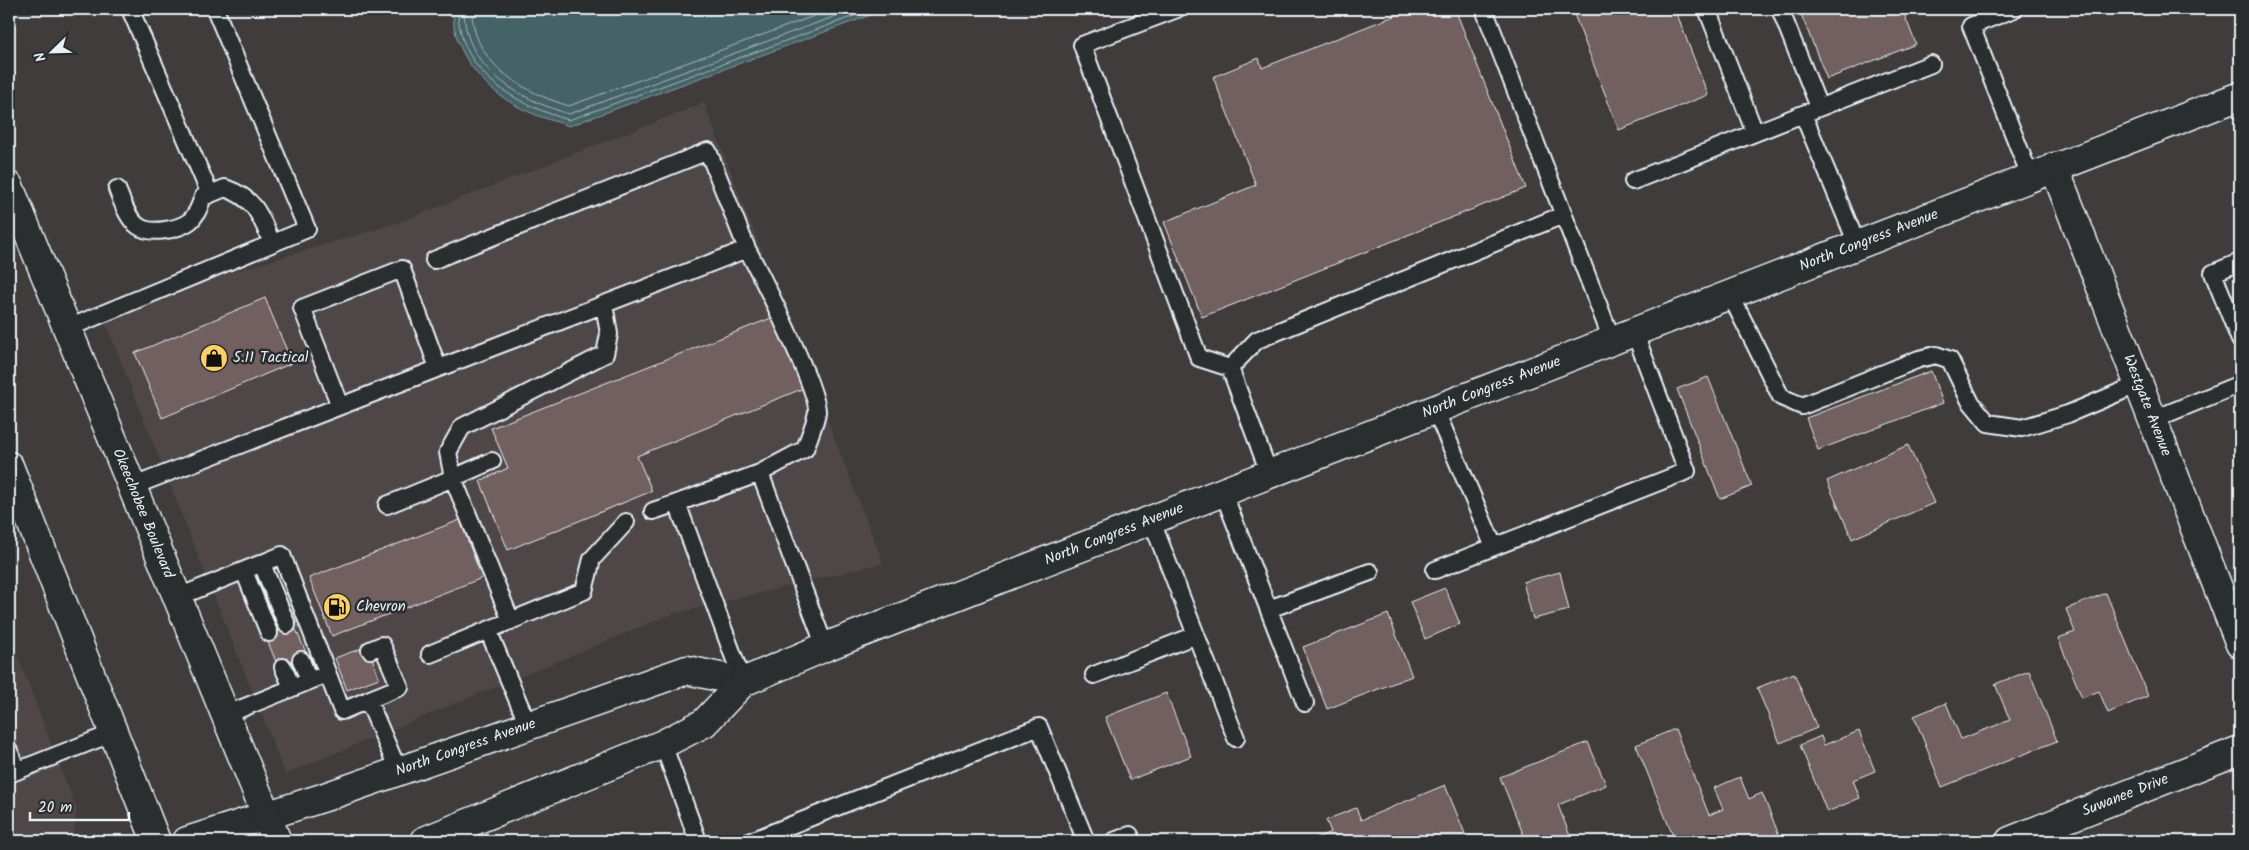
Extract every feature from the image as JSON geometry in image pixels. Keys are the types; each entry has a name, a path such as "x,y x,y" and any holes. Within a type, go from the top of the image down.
{"street":[{"name":"North Congress Avenue","path":"424,841 663,744 704,723 744,682 825,646 2240,96"},
{"name":"Westgate Avenue","path":"2042,172 2138,384 2240,644"},
{"name":"Okeechobee Boulevard","path":"9,186 272,829"},
{"path":"9,466 156,841"},
{"name":"North Congress Avenue","path":"187,841 272,829 398,770 687,670 744,682"},
{"name":"Suwanee Drive","path":"2010,841 2240,750"}],"lane":[{"path":"130,9 210,194"},
{"path":"66,329 307,229 215,9"},
{"path":"1177,9 1082,45 1199,358 1230,368"},
{"path":"1435,570 1687,471 1563,215 1484,9"},
{"path":"1707,9 1755,133"},
{"path":"1780,9 1819,107"},
{"path":"2014,9 1989,14 1971,26 2042,172"},
{"path":"1633,181 1930,64"},
{"path":"1803,114 1856,244"},
{"path":"434,260 708,151 747,249 769,292 812,392 817,410 805,449 760,473 654,511"},
{"path":"117,189 131,218 136,225 146,231 162,230 189,221 197,212 203,197 210,194 225,188 241,193 257,208 272,243"},
{"path":"1230,368 1257,340 1563,215"},
{"path":"131,487 747,249"},
{"path":"2240,262 2213,273 2240,340"},
{"path":"340,406 302,308 402,269 438,368"},
{"path":"1730,294 1781,397 1802,406 1919,359 1936,356 1950,360 1970,401 1988,423 2022,428 2068,414 2138,384"},
{"path":"510,621 453,478 448,452 462,427 605,354 610,334 604,304"},
{"path":"1230,368 1269,474"},
{"path":"2152,420 2240,384"},
{"path":"1435,408 1494,547"},
{"path":"387,505 492,462"},
{"path":"760,473 825,646"},
{"path":"1223,492 1305,703"},
{"path":"677,503 744,682"},
{"path":"1152,519 1236,738"},
{"path":"430,654 584,591 592,559 626,522"},
{"path":"176,598 282,555 333,675 342,711 400,687 383,666 382,645 370,650"},
{"path":"262,564 287,625"},
{"path":"244,571 269,633"},
{"path":"1269,609 1370,572"},
{"path":"488,630 528,725"},
{"path":"1094,675 1196,635"},
{"path":"301,660 309,681"},
{"path":"283,667 292,687"},
{"path":"225,715 292,687 333,675"},
{"path":"368,700 398,770"},
{"path":"750,841 1039,727 1086,841"},
{"path":"9,751 13,773 113,733"},
{"path":"663,744 698,841"},
{"path":"1114,841 1130,835 1132,841"}],"shaded area":[{"path":"704,103 883,563 669,615 285,774 101,312 400,222"},
{"path":"9,634 77,810 72,841 9,841"}],"water":[{"path":"453,9 887,9 569,126 538,116 514,105 487,84 475,71 458,42 454,26"}],"building":[{"path":"1402,9 1455,9 1526,188 1202,317 1164,222 1256,185 1213,77 1259,58 1262,68 1404,12"},
{"path":"1572,9 1675,9 1708,95 1619,130"},
{"path":"1799,9 1902,9 1916,44 1827,79"},
{"name":"5.11 Tactical","path":"265,298 292,363 162,418 135,353"},
{"path":"774,317 804,388 637,456 652,491 508,550 480,481 508,468 491,428"},
{"path":"1931,371 1943,403 1818,450 1806,418"},
{"path":"1708,377 1752,486 1720,499 1677,389"},
{"path":"1908,445 1934,503 1852,539 1827,481"},
{"path":"460,520 482,578 332,636 309,578"},
{"path":"1560,572 1569,610 1533,619 1523,582"},
{"path":"1445,588 1460,624 1425,639 1410,602"},
{"path":"2106,593 2148,696 2108,713 2099,691 2082,698 2058,638 2075,632 2066,609"},
{"path":"1388,614 1412,676 1327,709 1303,647"},
{"path":"293,623 308,657 279,669 265,635"},
{"path":"368,646 379,678 347,690 335,658"},
{"path":"2029,671 2057,741 1942,787 1914,716 1946,703 1961,739 2010,720 1995,684"},
{"path":"1794,673 1817,728 1780,743 1757,688"},
{"path":"1166,693 1191,756 1130,780 1105,717"},
{"path":"1675,729 1709,815 1723,809 1714,788 1740,777 1749,799 1762,793 1779,835 1762,841 1675,841 1636,745"},
{"path":"1859,731 1875,771 1853,780 1860,798 1827,812 1800,745 1821,736 1824,745"},
{"path":"1588,742 1606,785 1558,805 1572,841 1526,841 1500,777"},
{"path":"1445,785 1468,841 1308,841 1331,832 1326,820 1356,808 1361,820"}],"place":[{"name":"5.11 Tactical","path":"214,358"},
{"name":"Chevron","path":"337,607"}]}
